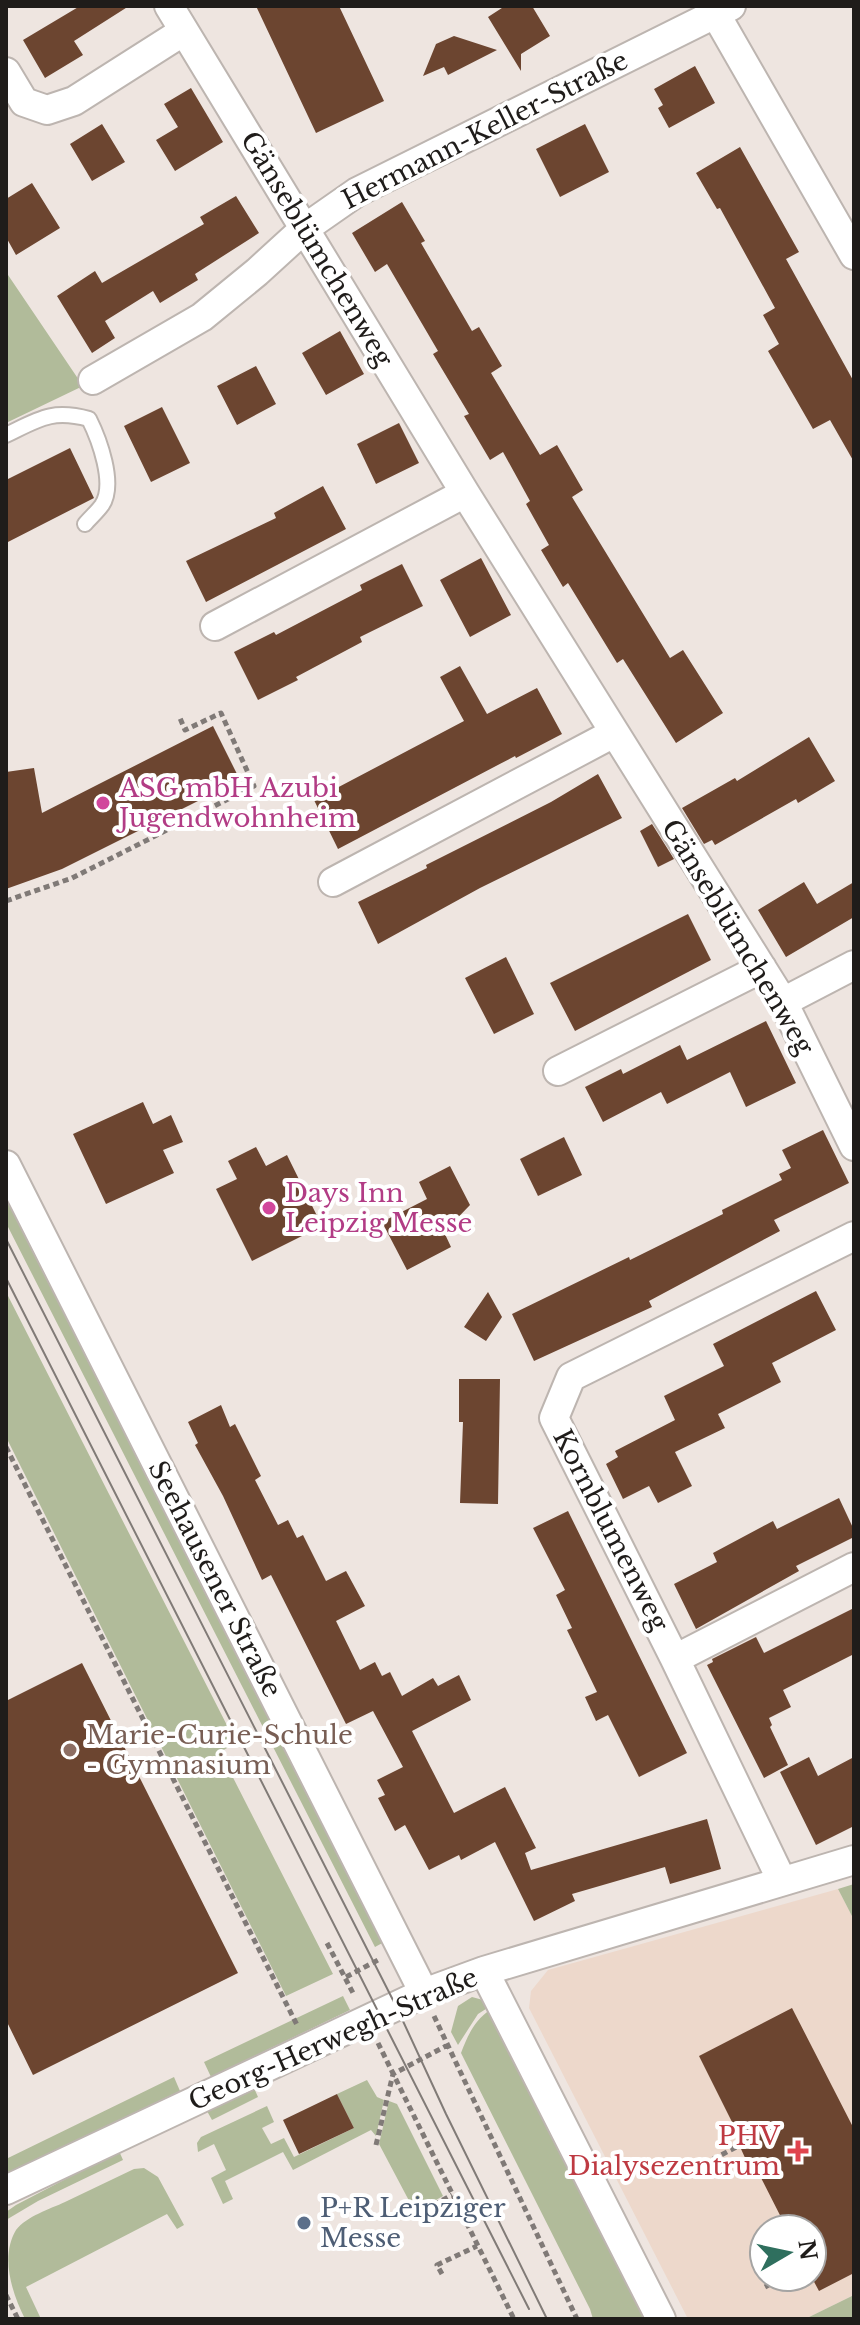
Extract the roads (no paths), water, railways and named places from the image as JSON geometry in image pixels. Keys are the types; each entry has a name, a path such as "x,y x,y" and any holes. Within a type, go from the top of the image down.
{"street":[{"name":"Gänseblümchenweg","path":"169,6 465,493 783,1002 854,1146"},
{"path":"719,9 854,255"},
{"name":"Hermann-Keller-Straße","path":"93,380 202,317 304,229 357,192 719,9"},
{"path":"6,72 24,102 47,110 74,101 184,31"},
{"path":"215,626 465,493"},
{"path":"333,882 614,733"},
{"path":"783,1002 854,965"},
{"path":"558,1071 762,968"},
{"name":"Seehausener Straße","path":"6,1165 424,1993"},
{"name":"Kornblumenweg","path":"782,1881 554,1418 571,1377 854,1236"},
{"path":"675,1659 854,1567"},
{"name":"Georg-Herwegh-Straße","path":"6,2190 424,1993 484,1971 854,1860"},
{"path":"484,1971 661,2319"}],"lane":[{"path":"6,435 39,419 65,413 89,419 100,439 107,486 104,503 85,524"}],"tram line":[{"path":"6,1239 396,2006 547,2319"},
{"path":"6,1278 529,2309"}],"place":[{"name":"ASG mbH Azubi Jugendwohnheim","path":"103,803"},
{"name":"Days Inn Leipzig Messe","path":"269,1208"},
{"name":"Marie-Curie-Schule - Gymnasium","path":"70,1750"},
{"name":"PHV Dialysezentrum","path":"798,2151"},
{"name":"P+R Leipziger Messe","path":"304,2223"}]}
